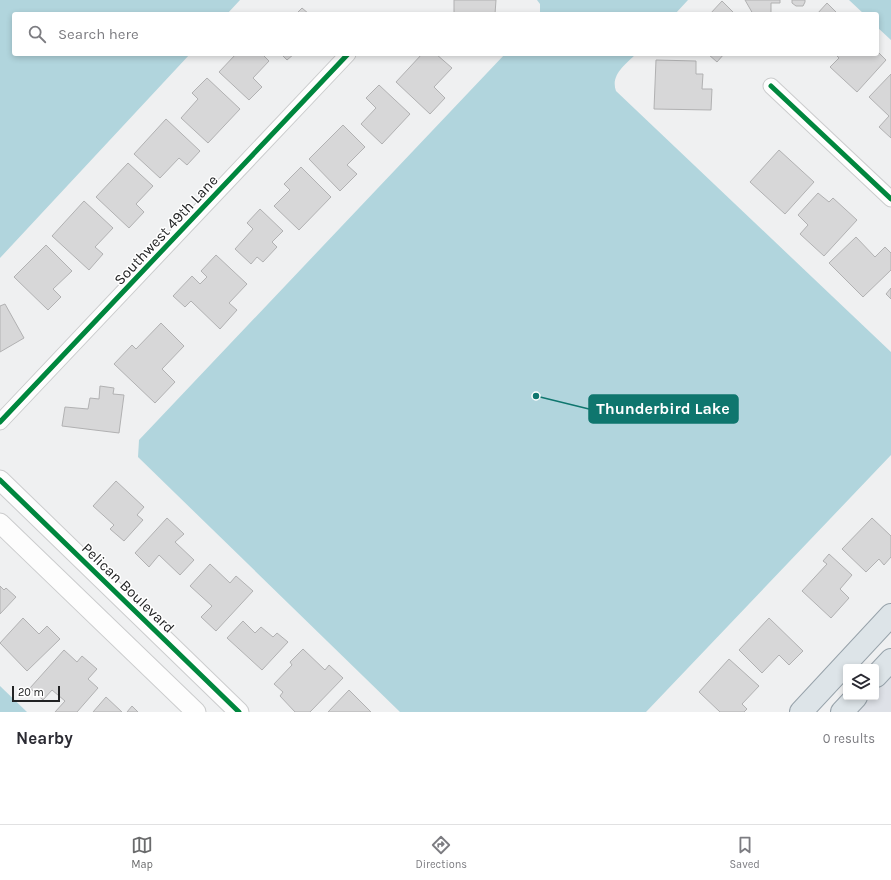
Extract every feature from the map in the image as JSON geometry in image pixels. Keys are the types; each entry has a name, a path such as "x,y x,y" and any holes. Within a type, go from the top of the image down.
{"main road":[{"path":"801,712 891,615"},
{"path":"879,673 891,660"},
{"path":"842,712 853,700"}],"street":[{"name":"Southwest 49th Lane","path":"0,422 346,56"},
{"path":"771,86 891,200"},
{"name":"Pelican Boulevard","path":"0,480 239,712"},
{"path":"0,524 196,712"}],"shaded area":[{"path":"891,674 891,712 855,712 866,700 879,700 879,687"}],"water":[{"path":"0,0 240,0 229,12 12,12 12,56 188,56 0,258"},
{"path":"537,0 688,0 677,12 540,12 540,4"},
{"path":"849,0 891,0 891,40 879,29 879,12 862,12"},
{"path":"503,56 634,56 617,75 615,80 616,91 891,352 891,455 646,712 400,712 138,457 139,440"},
{"path":"0,686 27,712 0,712"}],"building":[{"path":"454,0 496,0 495,12 454,12"},
{"path":"745,0 780,0 780,3 771,3 771,12 752,12"},
{"path":"792,0 805,0 805,2 803,6 796,6 792,3"},
{"path":"722,1 733,12 712,12"},
{"path":"827,3 836,12 819,12"},
{"path":"302,8 307,12 298,12"},
{"path":"879,53 886,60 857,92 830,67 839,58 837,56 879,56"},
{"path":"234,56 264,56 269,61 253,78 262,87 249,100 219,72"},
{"path":"283,56 292,56 287,60"},
{"path":"420,56 438,56 452,68 434,87 445,98 430,114 396,82"},
{"path":"710,56 722,56 717,62"},
{"path":"656,60 696,61 696,74 703,74 702,89 712,89 711,110 654,109"},
{"path":"891,74 891,138 879,127 889,116 869,97"},
{"path":"207,78 240,109 208,143 181,118 198,99 192,93"},
{"path":"379,85 410,114 382,144 361,124 376,108 366,98"},
{"path":"166,119 200,151 187,165 179,158 160,178 134,154"},
{"path":"343,125 365,147 347,165 357,174 340,191 309,159"},
{"path":"779,150 814,182 785,214 750,182"},
{"path":"128,163 153,186 136,204 144,212 129,228 96,197"},
{"path":"301,167 331,197 299,230 274,206 290,190 284,184"},
{"path":"818,193 829,202 833,198 857,220 824,256 800,234 808,225 798,215"},
{"path":"84,201 113,228 95,247 103,254 89,270 52,236"},
{"path":"260,209 283,231 272,242 277,247 263,262 257,257 251,264 235,249 253,229 247,223"},
{"path":"856,237 875,257 885,247 891,253 891,270 863,297 829,263"},
{"path":"46,245 72,271 53,289 61,297 48,310 14,277"},
{"path":"216,255 247,284 229,303 237,310 220,329 191,301 185,307 173,296 192,276 200,284 207,277 201,271"},
{"path":"891,288 891,299 886,294"},
{"path":"5,304 24,338 0,352 0,306"},
{"path":"161,323 184,346 162,369 175,382 155,403 114,364 132,345 136,349"},
{"path":"100,386 114,388 113,394 124,395 119,433 62,426 65,407 88,409 90,398 99,399"},
{"path":"116,481 144,507 137,515 143,520 124,541 110,529 114,525 93,506"},
{"path":"167,518 184,534 175,542 194,560 180,575 159,555 149,567 135,553"},
{"path":"872,518 891,536 891,557 884,565 879,559 866,572 842,549"},
{"path":"829,554 852,575 840,589 849,598 831,618 802,591 827,564 823,561"},
{"path":"210,564 230,583 236,576 253,591 216,631 201,617 212,606 190,586"},
{"path":"0,586 4,590 6,588 16,597 0,614"},
{"path":"23,618 39,634 47,626 60,639 27,671 0,643"},
{"path":"769,618 803,651 789,665 779,655 762,673 739,650"},
{"path":"243,621 255,633 261,627 273,637 277,633 288,642 262,670 227,638"},
{"path":"303,649 325,670 329,665 343,678 310,712 295,712 280,696 283,692 274,684 292,665 290,662"},
{"path":"64,650 77,662 82,656 97,669 88,679 98,688 77,712 55,712 65,701 52,690 43,700 30,688"},
{"path":"729,659 759,686 742,704 747,709 744,712 720,712 699,692"},
{"path":"349,690 371,712 328,712"},
{"path":"106,697 122,712 93,712"},
{"path":"132,706 138,712 127,712"}],"cycle path":[{"path":"0,422 346,56"},
{"path":"771,86 891,199"},
{"path":"0,480 239,712"}],"place":[{"name":"Thunderbird Lake","path":"536,396"}]}
